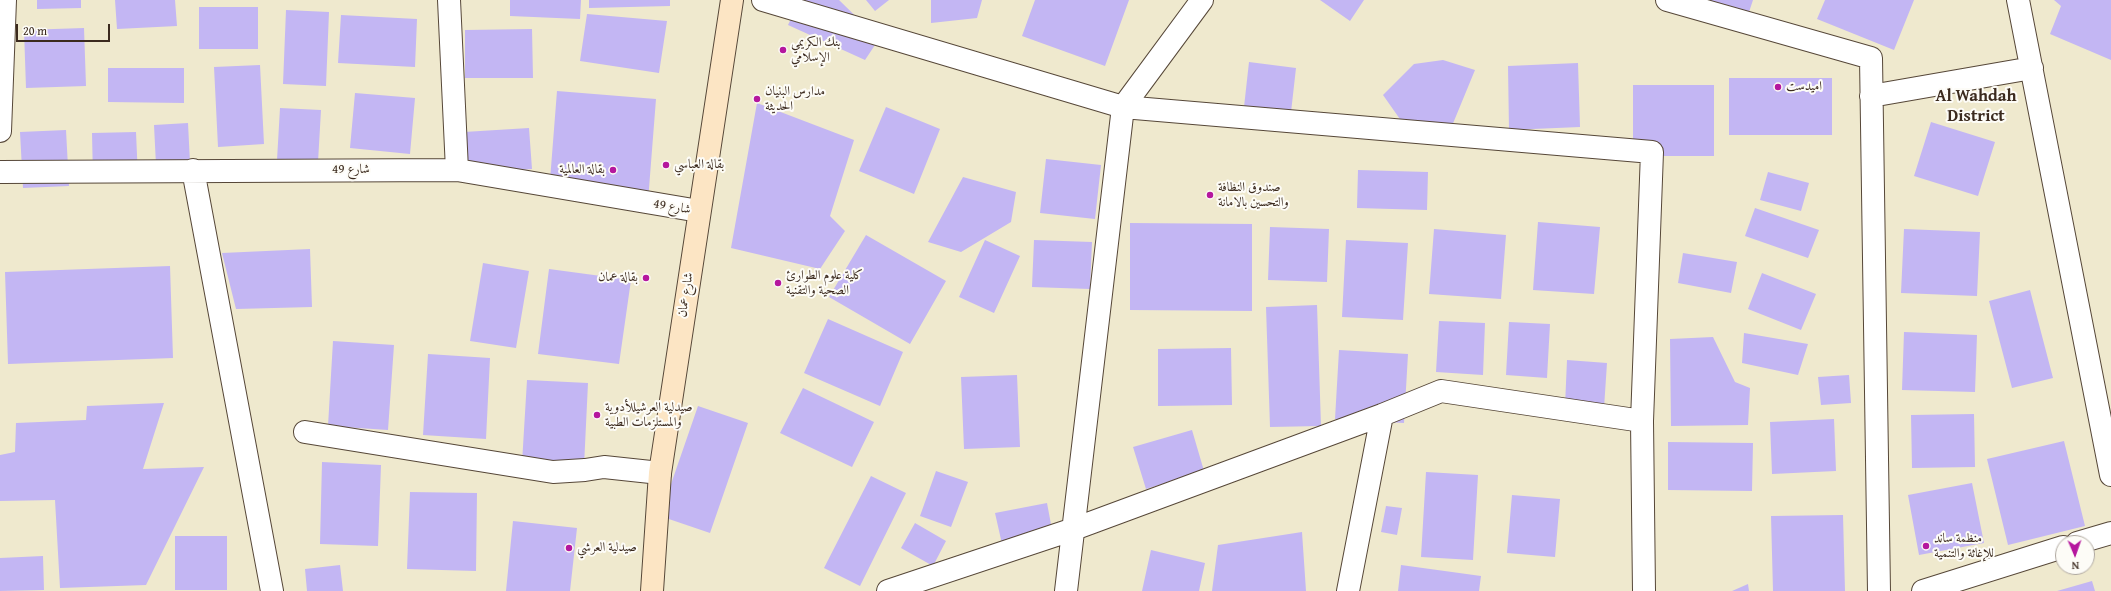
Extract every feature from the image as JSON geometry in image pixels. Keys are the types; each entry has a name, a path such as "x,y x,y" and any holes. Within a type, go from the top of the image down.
{"street":[{"path":"0,130 5,0"},
{"path":"449,0 457,170"},
{"name":"شارع عمان","path":"652,591 660,473 732,0"},
{"path":"763,0 1123,107 1652,152 1642,421 1644,591"},
{"path":"1066,591 1123,107 1202,0"},
{"path":"1667,0 1871,58 1879,591"},
{"path":"2018,0 2111,475"},
{"path":"1872,96 2032,68"},
{"path":"193,170 272,591"},
{"name":"شارع 49","path":"0,172 457,170 699,211"},
{"path":"888,591 1074,529 1382,415 1441,391 1642,421"},
{"path":"1348,591 1382,415"},
{"path":"305,432 553,472 604,467 660,473"},
{"path":"2095,537 2111,532"},
{"path":"1923,591 2055,550"}],"building":[{"path":"37,0 81,0 81,8 37,9"},
{"path":"115,0 175,0 177,26 117,29"},
{"path":"510,0 581,0 580,19 510,16"},
{"path":"589,0 670,0 670,6 589,8"},
{"path":"800,0 839,0 879,39 865,60 788,25"},
{"path":"866,0 889,0 875,11"},
{"path":"931,0 982,0 977,18 931,23"},
{"path":"1035,0 1129,0 1105,66 1022,36"},
{"path":"1320,0 1364,0 1350,21"},
{"path":"1703,0 1753,0 1748,15"},
{"path":"1825,0 1914,0 1894,50 1817,19"},
{"path":"2054,0 2111,0 2111,60 2050,34 2061,6"},
{"path":"199,7 258,7 258,49 199,49"},
{"path":"286,10 329,12 326,86 283,84"},
{"path":"587,14 667,21 659,73 580,61"},
{"path":"341,15 417,19 415,67 338,63"},
{"path":"84,28 86,86 26,88 24,30"},
{"path":"532,29 533,78 465,78 465,30"},
{"path":"1443,60 1475,70 1447,138 1402,122 1383,95 1414,64"},
{"path":"1249,62 1296,68 1289,130 1242,125"},
{"path":"1578,63 1580,127 1509,130 1508,66"},
{"path":"260,65 264,144 218,147 214,67"},
{"path":"108,68 184,68 184,103 108,102"},
{"path":"1729,78 1832,78 1832,135 1729,135"},
{"path":"1633,85 1714,85 1714,156 1633,156"},
{"path":"557,91 656,99 648,201 549,193"},
{"path":"355,93 415,98 410,154 350,148"},
{"path":"757,103 854,140 830,216 845,231 820,269 731,248"},
{"path":"886,107 940,129 914,194 859,171"},
{"path":"280,108 321,110 318,162 277,160"},
{"path":"1931,122 1995,142 1978,196 1914,176"},
{"path":"188,123 190,163 156,165 154,125"},
{"path":"529,128 532,169 467,174 464,132"},
{"path":"66,130 69,186 23,188 20,132"},
{"path":"136,132 138,178 93,179 92,133"},
{"path":"1046,159 1101,165 1095,219 1040,213"},
{"path":"1358,170 1428,172 1427,210 1357,208"},
{"path":"1768,172 1809,183 1801,211 1760,200"},
{"path":"963,177 1016,192 1011,222 961,252 928,242"},
{"path":"1755,208 1819,230 1808,258 1745,236"},
{"path":"1538,222 1600,227 1594,294 1533,290"},
{"path":"1130,223 1252,224 1252,311 1130,310"},
{"path":"1270,227 1329,229 1327,282 1268,280"},
{"path":"1434,229 1506,235 1501,299 1429,294"},
{"path":"1904,229 1980,232 1977,296 1901,293"},
{"path":"866,235 946,281 910,344 829,297"},
{"path":"985,240 1020,256 994,313 959,297"},
{"path":"1034,240 1092,242 1090,289 1032,287"},
{"path":"1346,240 1408,243 1403,320 1342,317"},
{"path":"310,249 312,307 236,309 222,253"},
{"path":"1683,253 1737,262 1731,293 1678,283"},
{"path":"483,263 529,271 516,348 470,341"},
{"path":"170,266 173,358 8,364 5,272"},
{"path":"549,269 631,280 619,364 538,354"},
{"path":"1762,273 1816,294 1801,330 1748,309"},
{"path":"2030,290 2053,378 2012,388 1989,301"},
{"path":"1317,305 1321,426 1270,427 1266,307"},
{"path":"828,319 903,352 880,406 804,373"},
{"path":"1439,321 1485,323 1483,375 1436,372"},
{"path":"1509,322 1550,324 1547,378 1506,375"},
{"path":"1904,332 1977,335 1975,392 1902,390"},
{"path":"1744,333 1808,344 1798,375 1742,363"},
{"path":"1713,337 1735,382 1750,388 1748,425 1671,426 1670,339"},
{"path":"333,341 394,345 388,430 328,426"},
{"path":"1231,348 1232,405 1158,406 1158,349"},
{"path":"1339,350 1408,354 1404,423 1335,419"},
{"path":"428,354 490,358 486,439 423,435"},
{"path":"1567,360 1607,363 1604,408 1565,406"},
{"path":"1017,375 1020,447 964,449 961,377"},
{"path":"1849,375 1851,403 1821,405 1818,377"},
{"path":"527,380 588,383 584,466 522,463"},
{"path":"803,388 874,422 852,467 780,433"},
{"path":"164,403 143,469 204,467 146,585 60,588 55,500 0,501 0,455 15,452 16,423 86,420 87,406"},
{"path":"698,406 748,423 710,533 660,516"},
{"path":"1974,414 1975,467 1912,468 1911,415"},
{"path":"1834,419 1836,471 1772,474 1770,422"},
{"path":"1192,430 1204,471 1146,489 1133,447"},
{"path":"2064,441 2085,526 2008,545 1987,459"},
{"path":"1668,442 1753,443 1752,491 1668,490"},
{"path":"322,462 381,465 378,546 320,544"},
{"path":"936,471 968,482 951,527 920,516"},
{"path":"1426,472 1478,475 1473,560 1421,557"},
{"path":"871,476 906,493 860,586 824,568"},
{"path":"1972,483 1984,543 1919,555 1908,495"},
{"path":"410,492 477,493 476,571 407,569"},
{"path":"1512,495 1560,499 1555,557 1507,553"},
{"path":"1047,503 1053,535 1002,544 995,513"},
{"path":"1386,506 1402,508 1397,535 1381,532"},
{"path":"1843,515 1845,591 1773,591 1771,516"},
{"path":"513,521 577,528 570,591 506,591"},
{"path":"915,523 946,541 933,566 901,548"},
{"path":"1302,532 1306,591 1212,591 1218,545"},
{"path":"175,536 227,536 227,590 175,590"},
{"path":"1151,550 1205,563 1199,591 1142,591"},
{"path":"43,556 44,590 0,591 0,558"},
{"path":"340,565 343,591 307,591 305,569"},
{"path":"1401,565 1481,576 1479,591 1398,591"},
{"path":"2092,581 2095,591 2057,591"},
{"path":"1748,584 1749,591 1732,591"}],"place":[{"name":"بنك الكريمي الإسلامي","path":"783,50"},
{"name":"اميدست","path":"1778,87"},
{"name":"مدارس البنيان الحديثة","path":"757,99"},
{"name":"بقالة العباسي","path":"666,165"},
{"name":"بقالة العالمية","path":"613,170"},
{"name":"صندوق النظافة والتحسين بالامانة","path":"1210,195"},
{"name":"بقالة عمان","path":"646,278"},
{"name":"كلية علوم الطوارئ الصحية والتقنية","path":"778,283"},
{"name":"صيدلية العرشيللأدوية والمستلزمات الطبية","path":"597,415"},
{"name":"منظمة ساند للإغاثة والتنمية","path":"1926,546"},
{"name":"صيدلية العرشي","path":"569,548"}],"district":[{"name":"Al Wahdah District","path":"1976,107"}]}
